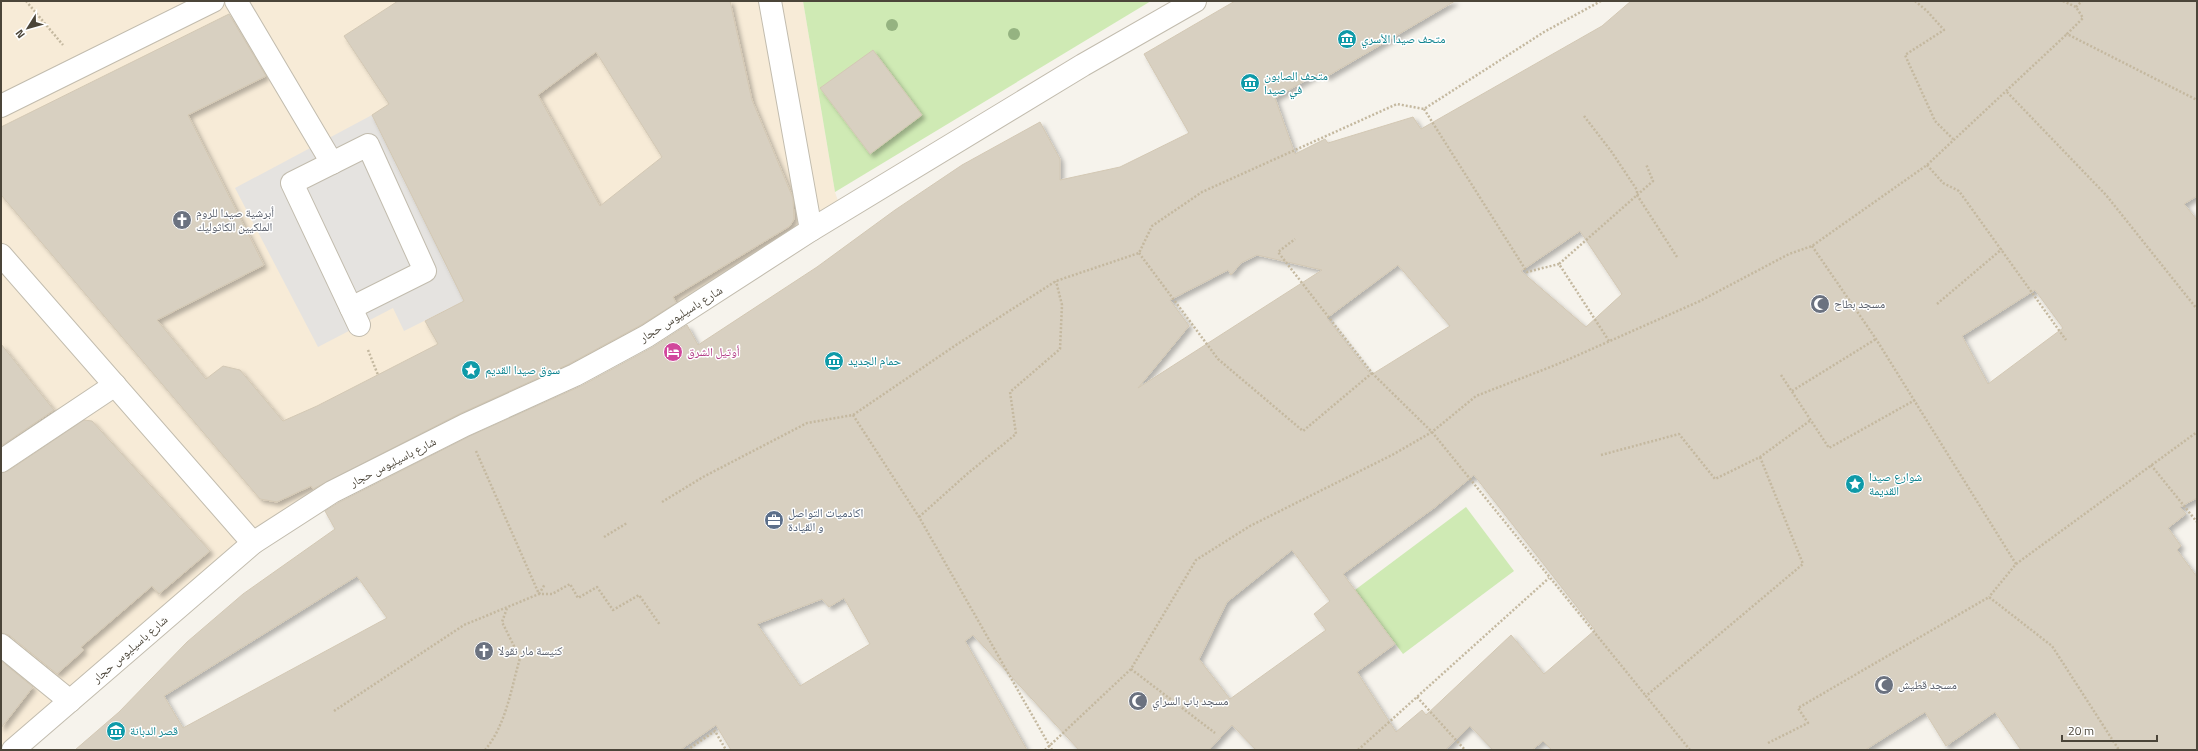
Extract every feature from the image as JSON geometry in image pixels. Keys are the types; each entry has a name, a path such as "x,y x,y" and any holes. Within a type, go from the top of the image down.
{"street":[{"path":"1,106 213,1"},
{"path":"236,1 332,163"},
{"path":"770,1 811,230"},
{"name":"شارع باسيليوس حجار","path":"13,750 253,543 332,492 465,425 575,375 647,336 811,230 1070,72 1195,1"},
{"path":"368,145 424,271 355,317 292,183 332,163 368,145"},
{"path":"1,255 253,543"},
{"path":"1,461 115,385"},
{"path":"1,645 70,702"}],"path":[{"path":"26,1 81,66"},
{"path":"662,502 703,476 807,423 853,415 956,345 1056,281 1139,253 1152,226 1202,192 1397,104 1424,109 1544,32 1601,1"},
{"path":"1915,1 1927,11 1944,30 1905,55 1935,120 1953,139"},
{"path":"1045,750 1131,669 1196,560 1250,526 1394,454 1432,432 1476,396 1558,364 1700,301 1789,254 1812,246 1927,165 1953,139 2006,92 2067,34 2083,18 2076,8 2063,1"},
{"path":"2076,8 2082,1"},
{"path":"2067,34 2197,100"},
{"path":"2006,92 2106,195 2197,309"},
{"path":"1424,109 1527,272 1559,264 1653,181 1646,164"},
{"path":"1584,116 1611,151 1637,190 1637,195 1676,257"},
{"path":"1927,165 1943,184 1959,191 2066,340"},
{"path":"1295,239 1278,252 1372,373 1432,432 1690,750"},
{"path":"1812,246 1876,339 2016,564"},
{"path":"1938,304 2002,249"},
{"path":"1139,253 1218,358 1303,431 1372,373"},
{"path":"1559,264 1609,341"},
{"path":"919,517 967,474 1016,434 1010,392 1060,349 1062,305 1056,281"},
{"path":"1792,391 1876,339"},
{"path":"1781,375 1829,448 1915,400"},
{"path":"853,415 919,517 1052,750"},
{"path":"1601,455 1679,434 1715,479 1760,457 1811,420"},
{"path":"465,425 539,594"},
{"path":"1768,743 1808,723 1798,708 1989,597 2016,564 2197,432"},
{"path":"1646,696 1803,564 1760,457"},
{"path":"2151,466 2197,522"},
{"path":"604,537 627,523"},
{"path":"1358,750 1549,578"},
{"path":"539,594 545,584"},
{"path":"334,711 464,625 539,594 552,594 570,584 578,598 597,587 613,610 639,595 660,625"},
{"path":"1989,597 2052,646 2119,750"},
{"path":"485,750 492,741 504,717 520,658 502,622 507,608"},
{"path":"1131,669 1215,733"},
{"path":"1417,696 1465,750"},
{"path":"687,750 714,731 726,750"}],"shaded area":[{"path":"1,1 803,1 835,192 844,218 624,357 338,502 254,554 24,750 1,750"},
{"path":"372,115 464,301 404,331 393,308 318,347 235,188"}],"green space":[{"path":"803,1 1151,1 835,192"},
{"path":"1466,507 1514,571 1403,654 1355,590"}],"building":[{"path":"398,1 730,1 752,100 793,198 794,219 790,226 673,297 676,303 641,325 569,364 459,414 313,489 311,486 277,502 260,499 1,195 1,127 229,14 266,76 188,115 264,265 157,320 206,379 223,366 240,370 283,421 317,406 438,344 425,321 464,301 372,115 389,104 344,36","holes":["596,52 662,157 600,206 538,95"]},
{"path":"1235,1 1455,1 1326,77 1322,71 1275,98 1295,154 1325,139 1328,143 1413,117 1421,129 1602,26 1631,1 2197,1 2197,196 2184,204 2197,220 2197,498 2180,507 2186,514 2168,528 2181,546 2177,550 2197,577 2197,750 2021,750 1995,712 1946,746 1925,712 1865,750 1552,750 1543,741 1532,750 1493,750 1470,726 1445,750 1256,750 1232,725 1209,750 1079,750 973,635 965,641 1027,750 731,750 716,725 680,750 75,750 119,712 187,642 243,594 335,529 325,511 338,503 470,436 581,386 653,347 687,325 698,345 817,267 895,210 962,165 1040,122 1060,159 1060,180 1120,167 1189,133 1144,54","holes":["1580,231 1622,294 1586,327 1521,271","1257,255 1322,270 1138,388 1189,326 1170,300 1228,270 1231,275 1241,263","1398,265 1450,326 1371,375 1327,318","2035,290 2063,328 1988,384 1962,336","1474,475 1595,630 1544,674 1511,635 1426,715 1422,710 1396,732 1357,672 1395,644 1343,574 1434,508","1292,550 1330,601 1314,614 1326,630 1230,699 1199,659 1227,602","357,576 387,618 183,728 164,696","844,598 870,644 800,686 757,624 822,599 829,607"]},
{"path":"873,50 922,115 870,154 820,88"},
{"path":"1,344 54,410 1,446"},
{"path":"84,420 92,421 210,551 159,594 152,586 81,647 84,650 57,674 9,635 1,633 1,473 8,471"},
{"path":"1,661 33,687 1,728"}],"place":[{"name":"متحف صيدا الأسري","path":"1347,39"},
{"name":"متحف الصابون في صيدا","path":"1250,83"},
{"name":"أبرشية صيدا للروم الملكيين الكاثوليك","path":"182,220"},
{"name":"مسجد بطاح","path":"1820,304"},
{"name":"أوتيل الشرق","path":"673,352"},
{"name":"حمام الجديد","path":"834,361"},
{"name":"سوق صيدا القديم","path":"471,370"},
{"name":"شوارع صيدا القديمة","path":"1855,484"},
{"name":"اكادميات التواصل و القيادة","path":"774,520"},
{"name":"كنيسة مار نقولا","path":"484,651"},
{"name":"مسجد قطيش","path":"1884,685"},
{"name":"مسجد باب السراي","path":"1138,701"},
{"name":"قصر الدبانة","path":"116,731"}]}
